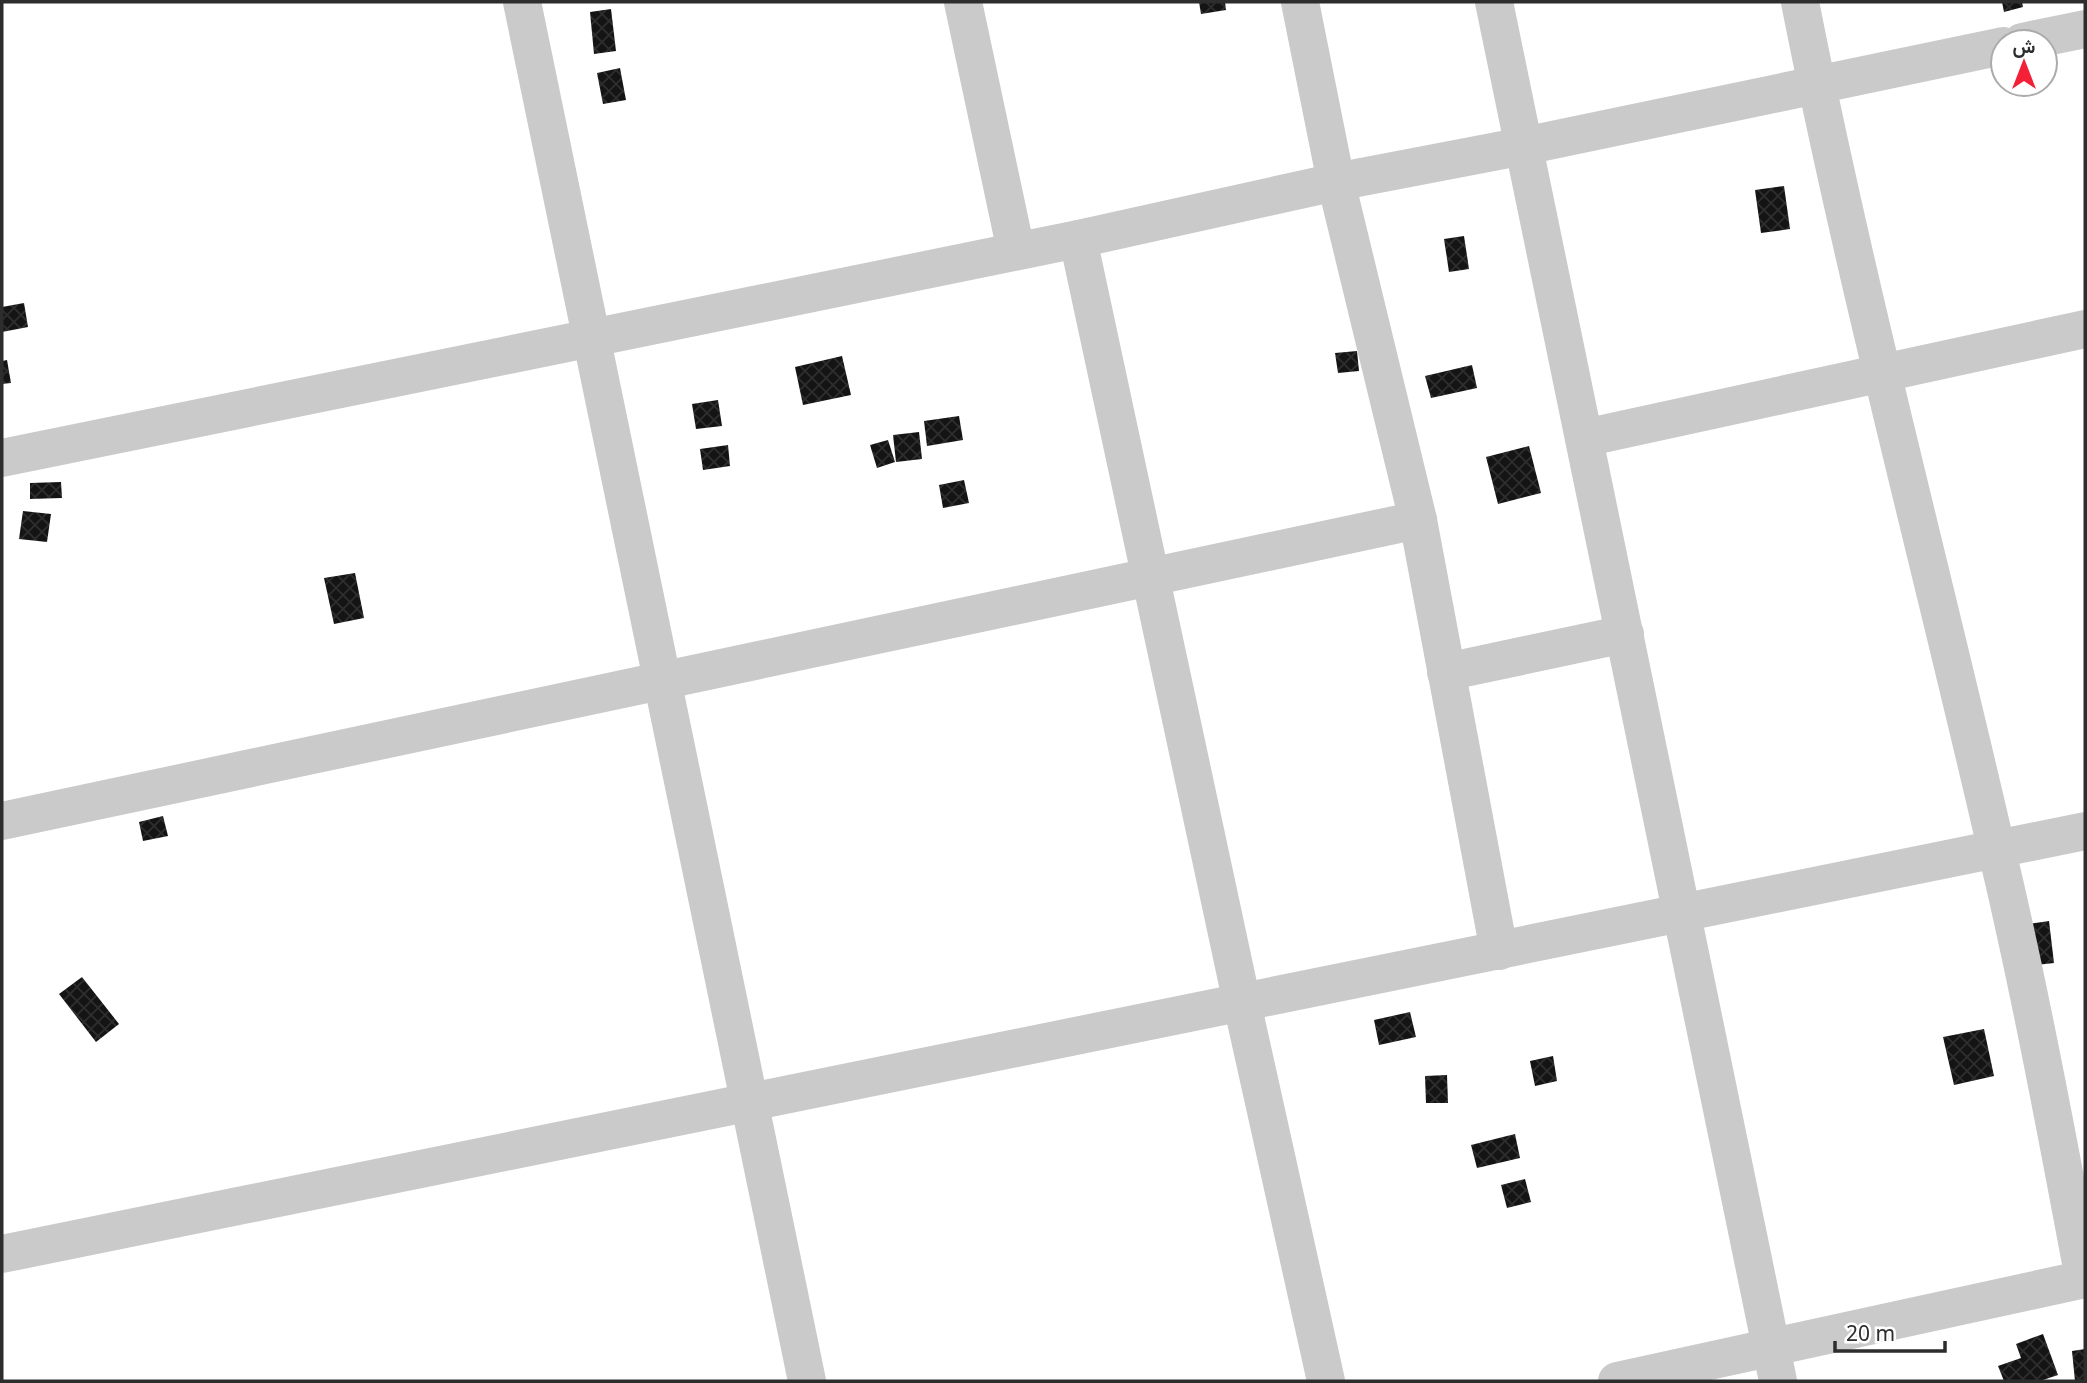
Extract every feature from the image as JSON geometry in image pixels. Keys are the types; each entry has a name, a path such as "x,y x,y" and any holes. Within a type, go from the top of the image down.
{"street":[{"path":"522,2 807,1381"},
{"path":"963,2 1016,251"},
{"path":"1300,2 1336,182 1418,520 1499,951"},
{"path":"1494,2 1774,1364"},
{"path":"1617,1381 1774,1364 2085,1279 2040,1042 1997,848 1882,372 1800,2"},
{"path":"2059,34 2081,29"},
{"path":"2,458 1078,239 1336,182 1524,146 1989,49"},
{"path":"1078,239 1241,1003 1326,1381"},
{"path":"1584,438 2085,329"},
{"path":"2,821 1418,520"},
{"path":"1446,671 1625,634"},
{"path":"2,1254 2085,831"}],"building":[{"path":"1199,2 1225,2 1226,10 1201,14"},
{"path":"2002,2 2022,2 2023,7 2004,12"},
{"path":"611,9 616,51 594,54 590,12"},
{"path":"620,68 626,100 603,104 597,73"},
{"path":"1784,186 1790,229 1761,233 1755,190"},
{"path":"1464,236 1469,269 1449,272 1444,239"},
{"path":"24,303 28,327 2,332 2,307"},
{"path":"1357,351 1359,371 1338,373 1335,353"},
{"path":"842,356 851,395 803,405 795,367"},
{"path":"7,360 11,383 2,384 2,361"},
{"path":"1472,365 1477,388 1431,398 1425,376"},
{"path":"718,400 722,426 696,429 692,404"},
{"path":"959,416 963,440 927,446 924,421"},
{"path":"919,432 922,459 896,462 893,435"},
{"path":"888,440 895,462 877,468 870,445"},
{"path":"728,445 730,466 703,470 700,449"},
{"path":"1529,446 1541,493 1498,504 1486,457"},
{"path":"964,480 969,503 943,508 939,485"},
{"path":"61,482 62,498 30,499 30,483"},
{"path":"23,511 51,514 47,542 19,539"},
{"path":"355,573 364,618 334,624 324,578"},
{"path":"163,816 168,836 143,841 139,822"},
{"path":"2049,921 2054,963 2027,966 2022,925"},
{"path":"82,977 119,1024 96,1042 59,994"},
{"path":"1410,1012 1416,1037 1379,1045 1374,1020"},
{"path":"1984,1029 1994,1076 1954,1085 1943,1037"},
{"path":"1553,1056 1557,1081 1535,1086 1530,1061"},
{"path":"1447,1075 1448,1103 1426,1103 1425,1076"},
{"path":"1515,1134 1520,1158 1477,1168 1471,1145"},
{"path":"1525,1179 1531,1202 1507,1208 1501,1185"},
{"path":"2043,1334 2058,1375 2040,1381 2004,1381 1998,1366 2021,1358 2016,1344"},
{"path":"2085,1349 2085,1381 2075,1381 2072,1351"}]}
